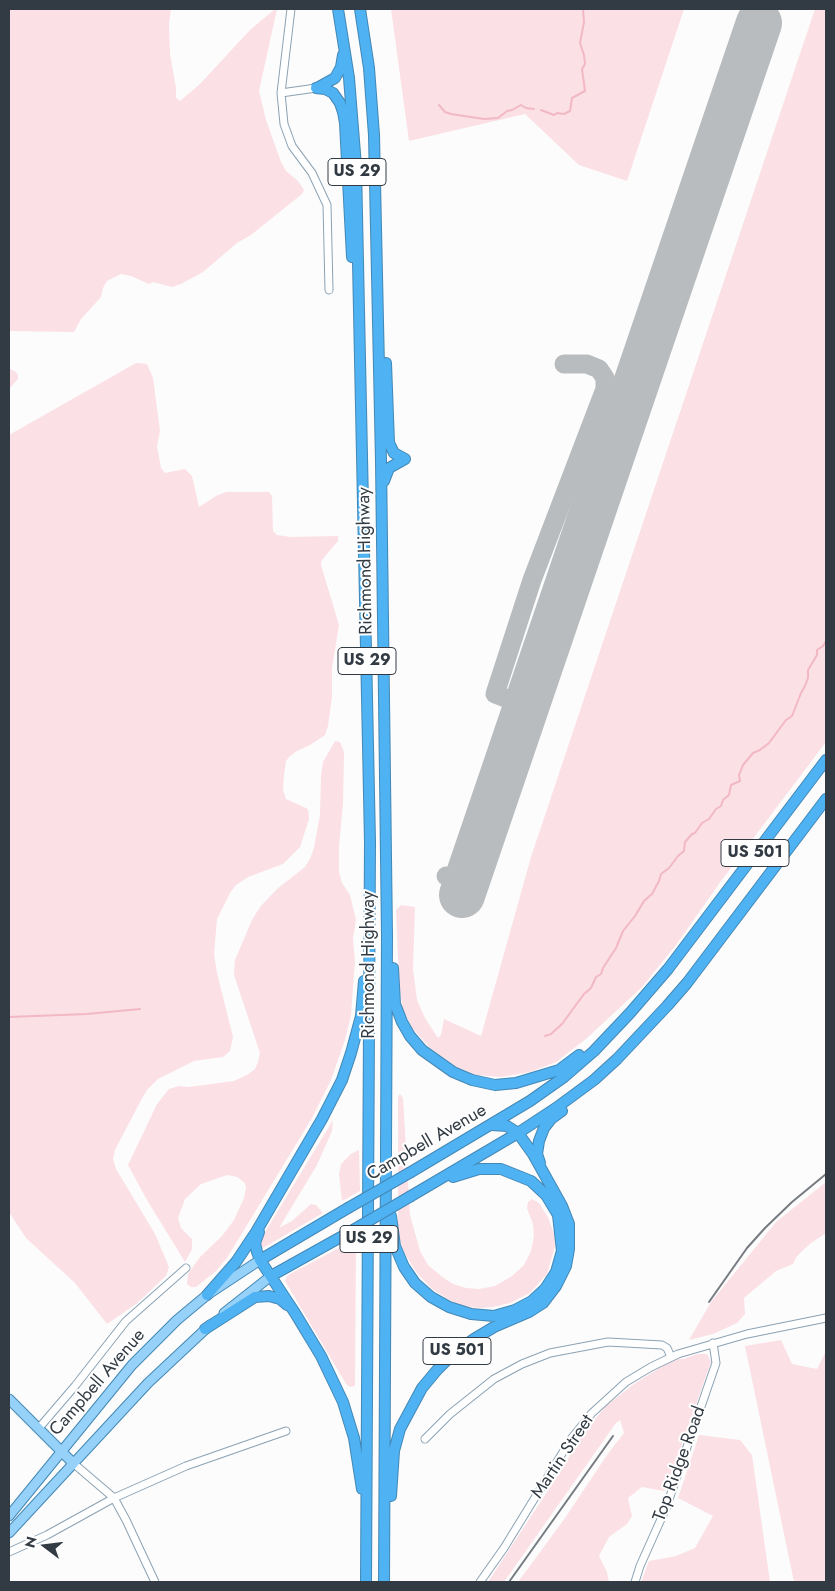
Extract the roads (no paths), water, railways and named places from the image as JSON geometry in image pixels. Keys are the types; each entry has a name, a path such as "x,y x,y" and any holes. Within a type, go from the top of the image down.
{"highway":[{"name":"Richmond Highway","path":"360,9 372,100 377,246 387,936 386,1173"},
{"name":"Richmond Highway","path":"338,12 354,122 360,330 370,895"},
{"path":"316,88 335,78 341,67 343,47 338,12"},
{"path":"316,88 325,89 333,93 340,103 343,112 355,314 360,330"},
{"path":"377,246 382,262 389,443 394,453 405,459 395,463 387,470 381,492"},
{"name":"Campbell Avenue","path":"260,1260 530,1102 564,1077 594,1051 630,1014 668,969 826,760"},
{"name":"Campbell Avenue","path":"271,1276 518,1133 594,1080 617,1059 687,983 826,799"},
{"path":"366,1582 361,1478 354,1438 343,1402 321,1356 260,1260 256,1243 258,1235 282,1189 342,1080 352,1053 361,1016 370,895"},
{"name":"US 29","path":"366,1582 370,895"},
{"path":"387,936 392,962 395,1004 410,1036 422,1050 437,1062 453,1072 472,1080 495,1085 516,1083 559,1070 630,1014"},
{"name":"US 501","path":"384,1577 394,1450 400,1429 410,1408 422,1388 453,1354 480,1335 529,1312 543,1303 556,1286 566,1266 569,1249 568,1224 562,1206 544,1173 537,1154 544,1128 551,1119 567,1107 594,1080"},
{"path":"492,1125 508,1126 518,1133 544,1173"},
{"path":"386,1173 396,1246 404,1267 415,1283 431,1297 449,1307 471,1314 494,1316 515,1310 532,1302 545,1289 556,1272 562,1251 558,1215 546,1194 531,1181 514,1173 490,1168 467,1171 427,1186"},
{"name":"US 29","path":"384,1577 386,1173"},
{"path":"207,1295 236,1262 282,1189"},
{"path":"205,1330 255,1297 269,1296 280,1298 295,1313"}],"main road":[{"name":"Campbell Avenue","path":"9,1516 132,1365 177,1320 207,1295 260,1260"},
{"name":"Campbell Avenue","path":"9,1533 154,1377 234,1304 271,1276"},
{"path":"9,1399 39,1428 60,1452 73,1462"}],"street":[{"path":"291,9 281,93 284,124 292,146 312,173 327,204 329,290"},
{"path":"281,93 316,88"},
{"path":"39,1428 126,1321 186,1268"},
{"name":"Martin Street","path":"480,1582 504,1548 571,1439 592,1413 626,1382 671,1357 713,1343 778,1326 826,1318"},
{"path":"425,1439 457,1408 494,1379 522,1364 550,1354 608,1342 662,1345 667,1348 671,1357"},
{"name":"Top Ridge Road","path":"635,1582 640,1566 666,1508 716,1363 713,1343"},
{"path":"9,1552 114,1498 186,1466 286,1431"},
{"path":"73,1462 114,1498 155,1582"}],"waterway":[{"path":"541,110 554,115 557,113 564,114 570,111 572,98 585,91 582,69 585,64 580,43 584,22 583,9"},
{"path":"439,105 445,112 451,114 484,119 498,118 507,111 521,105 534,109"},
{"path":"545,1036 551,1034 562,1024 584,994 591,988 596,977 601,974 616,948 623,931 644,901 652,894 661,874 684,851 685,842 692,834 721,806 723,800 729,795 731,785 740,781 739,775 743,765 753,753 769,743 786,720 792,716 808,678 808,670 817,655 817,650 826,641"},
{"path":"9,1017 87,1014 140,1009"}],"railway":[{"path":"709,1302 747,1248 765,1228 792,1202 826,1174"},
{"path":"509,1582 613,1436"}]}
